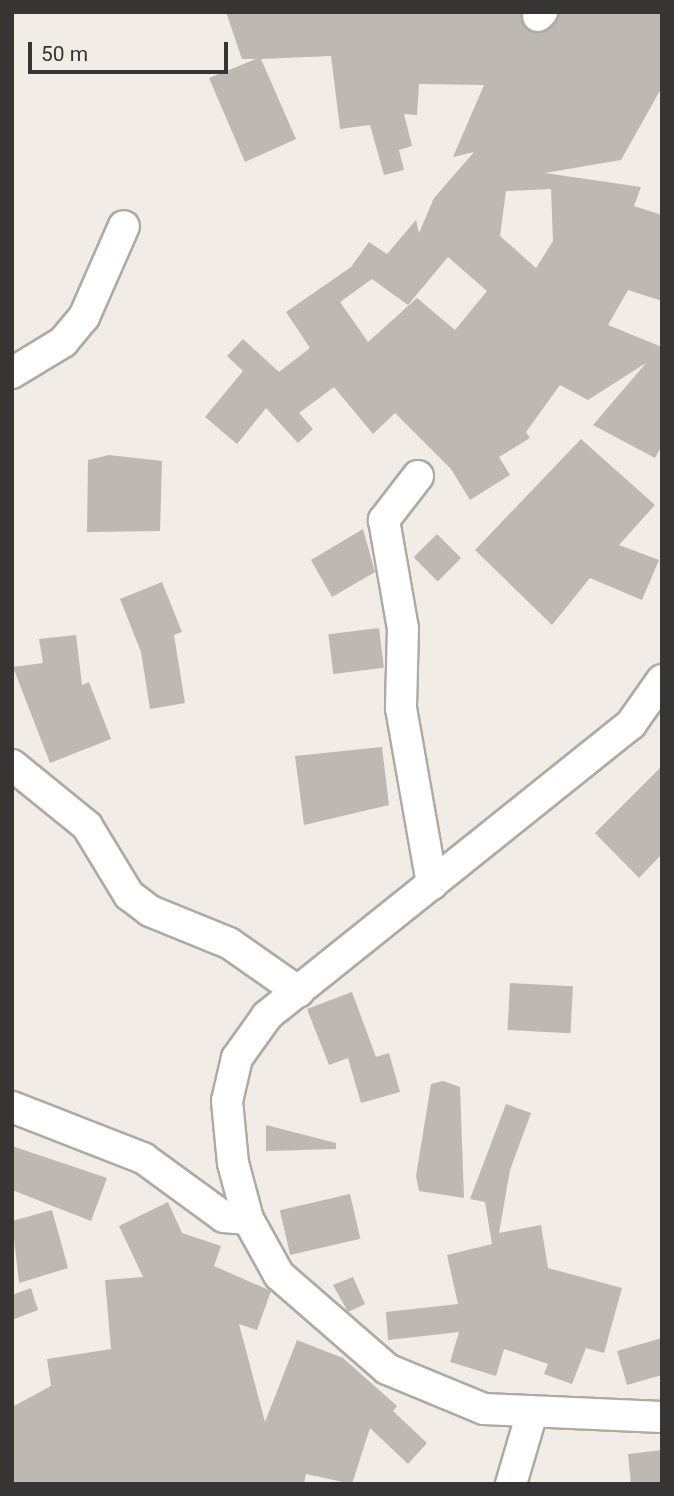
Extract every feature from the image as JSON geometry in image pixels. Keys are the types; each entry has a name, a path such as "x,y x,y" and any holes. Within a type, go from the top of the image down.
{"street":[{"path":"12,373 63,342 84,317 124,226"},
{"path":"418,476 384,520 402,629 401,708 432,884"},
{"path":"662,680 631,724 267,1016 237,1058 227,1101 233,1163 248,1219 279,1275 387,1368 484,1409 531,1416 662,1417"},
{"path":"12,765 87,826 129,895 150,911 229,943 299,992"},
{"path":"12,1107 143,1158 224,1217 248,1219"},
{"path":"511,1484 531,1416"}],"building":[{"path":"226,12 521,12 534,33 550,28 559,12 662,12 662,87 621,160 545,173 641,187 634,206 662,215 662,301 628,290 608,325 662,347 662,445 655,458 593,425 646,363 588,400 560,385 526,432 530,438 499,457 510,475 470,500 451,469 395,413 373,434 334,387 299,413 313,429 298,443 266,408 237,444 205,417 243,371 227,356 243,339 279,372 310,348 286,312 351,267 369,242 387,254 416,220 419,233 434,198 474,152 453,157 484,85 419,84 417,115 404,114 412,146 399,150 404,170 384,175 370,125 340,129 331,56 261,59 296,139 245,162 209,78 256,59 242,59","holes":["551,189 553,241 536,268 500,236 506,191","448,257 487,291 455,330 417,298 368,342 340,302 372,279 408,305"]},
{"path":"581,439 655,505 619,545 659,560 642,600 590,578 552,625 475,550"},
{"path":"109,455 162,461 160,531 87,532 88,460"},
{"path":"363,529 375,572 332,597 311,560"},
{"path":"437,534 461,558 438,581 414,557"},
{"path":"162,582 182,632 174,635 185,703 150,709 141,652 120,599"},
{"path":"379,628 384,668 333,674 328,634"},
{"path":"76,635 82,685 89,682 111,739 50,763 13,667 43,663 39,639"},
{"path":"382,747 389,805 304,825 295,756"},
{"path":"662,766 662,854 639,878 595,833"},
{"path":"510,983 573,986 570,1033 508,1030"},
{"path":"352,992 376,1057 389,1053 400,1092 361,1103 348,1058 329,1065 307,1009"},
{"path":"443,1081 460,1087 464,1198 419,1191 416,1176 431,1084"},
{"path":"506,1104 531,1113 510,1170 499,1233 541,1225 548,1268 622,1288 604,1353 586,1348 572,1384 544,1374 548,1364 504,1349 496,1376 450,1362 459,1332 388,1340 386,1312 458,1304 447,1255 492,1244 485,1202 470,1199"},
{"path":"266,1125 336,1143 336,1149 266,1151"},
{"path":"12,1146 107,1178 91,1221 12,1190"},
{"path":"350,1194 360,1239 290,1255 280,1210"},
{"path":"168,1202 182,1233 221,1246 214,1266 271,1291 257,1330 239,1324 265,1422 297,1340 343,1358 397,1406 393,1411 427,1443 408,1464 370,1428 352,1484 306,1474 304,1484 12,1484 12,1407 51,1386 47,1359 111,1349 105,1280 143,1277 119,1226"},
{"path":"52,1210 68,1268 19,1283 12,1221"},
{"path":"353,1277 365,1304 348,1312 333,1285"},
{"path":"31,1288 38,1310 12,1320 12,1295"},
{"path":"662,1338 662,1375 627,1385 617,1351"},
{"path":"662,1450 662,1484 631,1484 628,1454"}]}
